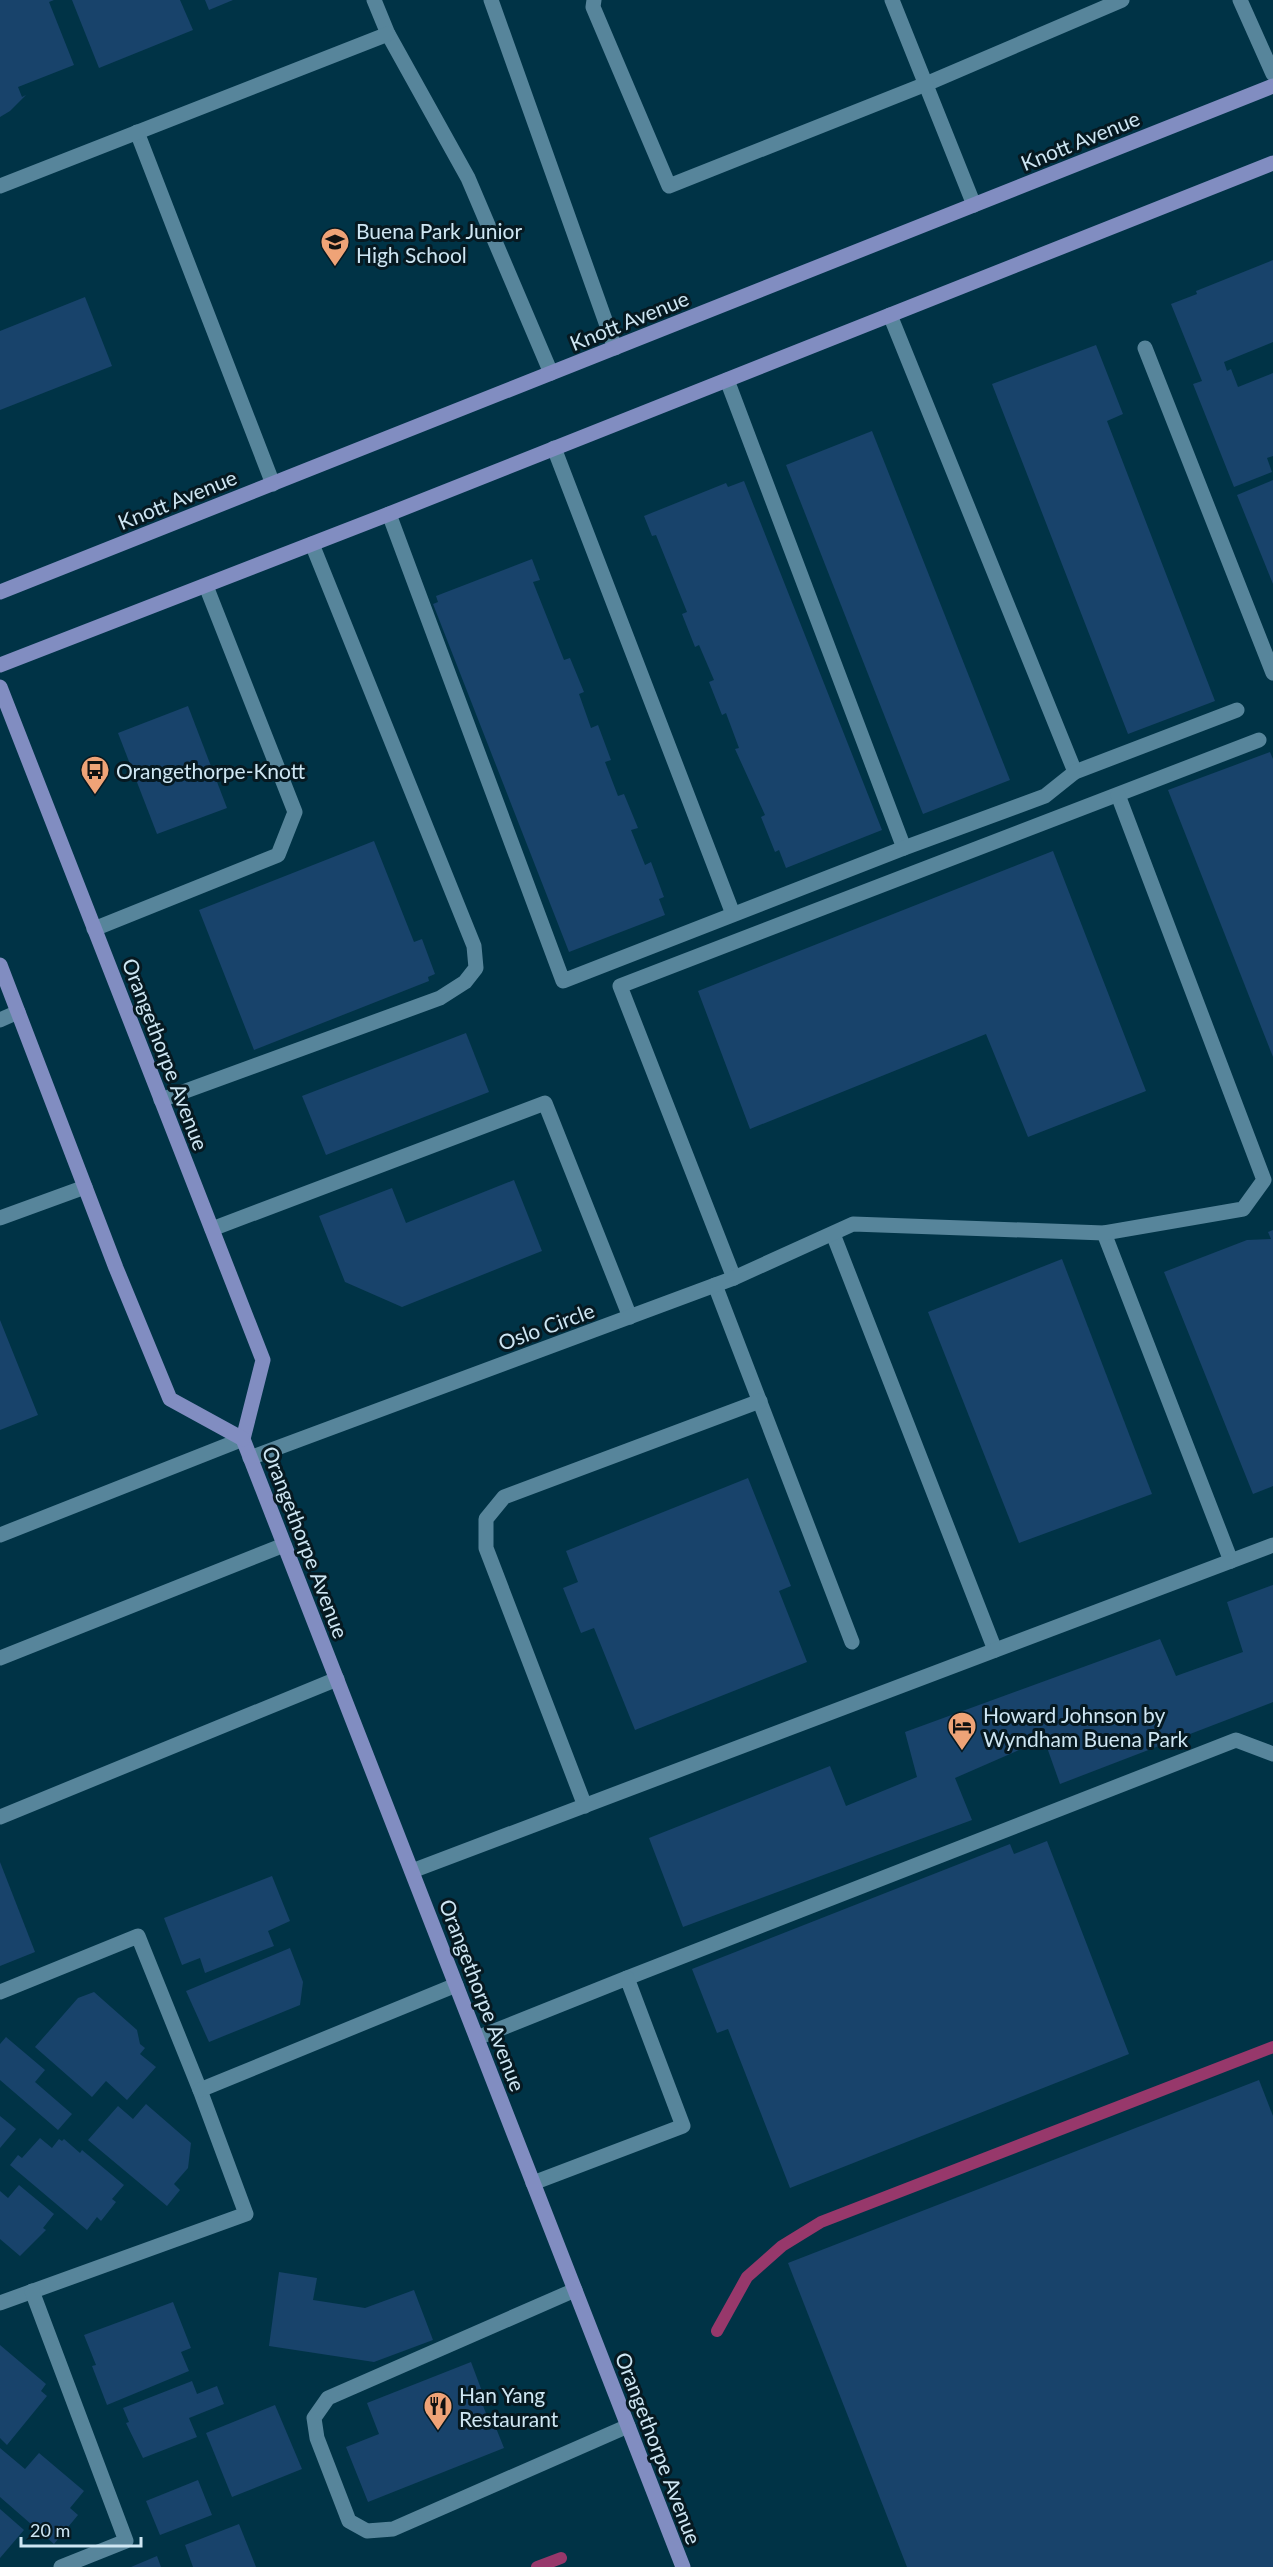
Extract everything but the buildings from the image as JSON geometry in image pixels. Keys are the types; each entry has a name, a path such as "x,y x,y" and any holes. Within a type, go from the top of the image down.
{"main road":[{"name":"Knott Avenue","path":"0,592 1273,86"},
{"path":"0,665 389,514 1273,163"},
{"name":"Orangethorpe Avenue","path":"0,687 263,1360 243,1439 683,2567"},
{"name":"Orangethorpe Avenue","path":"0,965 85,1187 170,1399 243,1439"}],"street":[{"path":"374,0 388,34 468,178 551,373"},
{"path":"491,0 615,348"},
{"path":"594,0 593,7 669,186 926,84 1122,0"},
{"path":"892,0 974,205"},
{"path":"1240,0 1273,74"},
{"path":"0,186 388,34"},
{"path":"137,132 273,484"},
{"path":"890,315 1074,772"},
{"path":"1144,348 1273,673"},
{"path":"727,380 904,848"},
{"path":"554,448 733,914"},
{"path":"389,514 563,981 904,848 1045,796 1074,772 1237,710"},
{"path":"161,1100 440,998 465,982 476,968 474,946 312,544"},
{"path":"94,929 278,855 295,813 206,586"},
{"path":"734,1278 620,986 1259,740"},
{"path":"1118,795 1264,1180 1243,1209 1104,1233 1231,1561"},
{"path":"0,1020 18,1012"},
{"path":"212,1230 545,1103 630,1317"},
{"path":"0,1218 85,1187"},
{"name":"Oslo Circle","path":"250,1458 734,1278 853,1224 1104,1233"},
{"path":"833,1234 995,1650"},
{"path":"715,1285 852,1642"},
{"path":"585,1806 486,1548 486,1519 504,1497 760,1401"},
{"path":"0,1535 243,1439"},
{"path":"0,1658 284,1545"},
{"path":"412,1871 1273,1545"},
{"path":"0,1817 337,1678"},
{"path":"477,2038 1236,1740 1273,1754"},
{"path":"0,1992 138,1936 200,2090 246,2214 0,2303"},
{"path":"533,2183 683,2126 627,1978"},
{"path":"200,2090 456,1984"},
{"path":"575,2290 328,2398 314,2418 316,2438 349,2521 367,2531 393,2529 628,2426"},
{"path":"32,2291 126,2541 61,2567"}],"waterway":[{"path":"717,2331 747,2277 782,2246 821,2222 1273,2047"},
{"path":"537,2567 561,2558"}],"place":[{"name":"Buena Park Junior High School","path":"335,268"},
{"name":"Orangethorpe-Knott","path":"95,796"},
{"name":"Howard Johnson by Wyndham Buena Park","path":"962,1752"},
{"name":"Han Yang Restaurant","path":"438,2432"}]}
